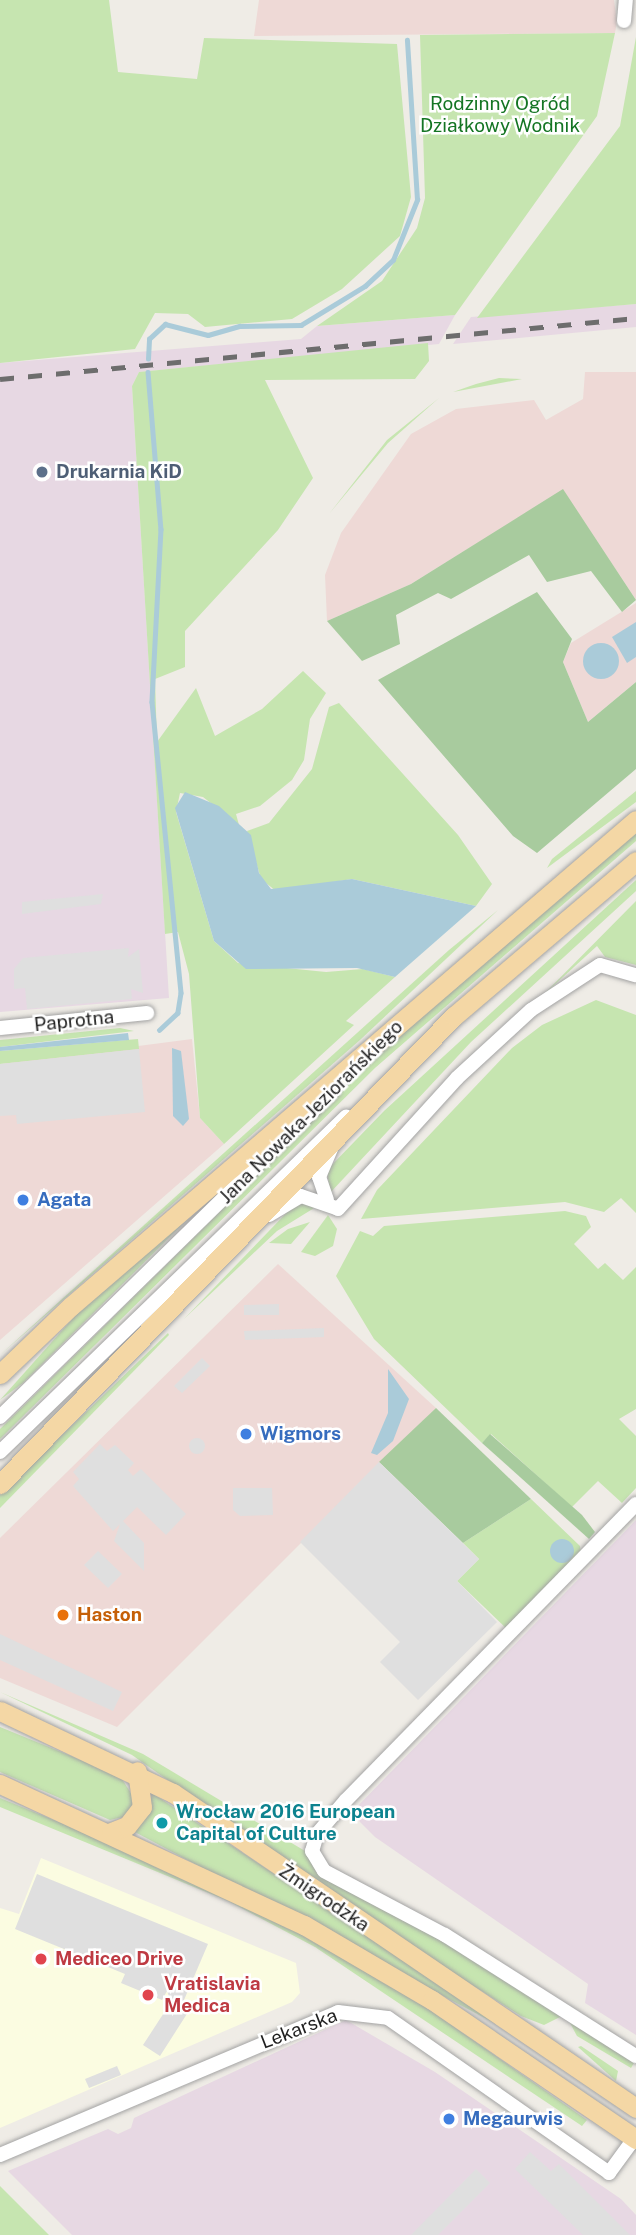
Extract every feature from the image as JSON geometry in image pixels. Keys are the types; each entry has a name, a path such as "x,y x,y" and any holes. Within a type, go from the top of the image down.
{"main road":[{"name":"Jana Nowaka-Jeziorańskiego","path":"367,1054 636,820"},
{"name":"Jana Nowaka-Jeziorańskiego","path":"373,1099 454,1016 636,861"},
{"path":"0,1374 81,1297 367,1054"},
{"path":"0,1483 260,1221 373,1099"},
{"name":"Żmigrodzka","path":"0,1711 137,1771 636,2108"},
{"path":"111,1832 128,1826 142,1807 137,1771"},
{"name":"Żmigrodzka","path":"0,1784 111,1832 270,1908 386,1972 636,2138"}],"street":[{"path":"624,21 626,0"},
{"path":"260,1221 301,1196 327,1200 338,1209 495,1041 552,995 608,963 636,975"},
{"name":"Paprotna","path":"0,1028 147,1013"},
{"name":"Jana Nowaka-Jeziorańskiego","path":"0,1418 367,1054"},
{"name":"Jana Nowaka-Jeziorańskiego","path":"0,1452 306,1150 373,1099"},
{"path":"327,1200 319,1177 333,1142"},
{"path":"636,1504 346,1800 317,1834 312,1851 324,1871 445,1935 636,2056"},
{"name":"Lekarska","path":"0,2155 338,2012 388,2018 609,2173 636,2138"}],"shaded area":[{"path":"259,0 614,0 617,21 615,33 254,36"},
{"path":"636,304 636,327 453,344 471,317"},
{"path":"455,315 439,344 139,372 132,386 169,998 0,1012 0,363 301,339 317,326"},
{"path":"585,372 636,372 636,600 563,490 411,584 327,621 325,575 341,533 411,434 456,409 534,400 546,420 583,399"},
{"path":"636,603 636,682 588,722 563,662 571,643"},
{"path":"103,894 101,904 22,914 22,902"},
{"path":"129,948 128,957 139,949 143,993 131,989 132,999 27,1009 25,988 14,989 14,969 23,958"},
{"path":"192,1039 200,1118 224,1144 0,1340 0,1064"},
{"path":"139,1049 145,1112 17,1124 16,1115 0,1116 0,1064"},
{"path":"278,1264 436,1408 117,1727 0,1678 0,1538"},
{"path":"279,1304 279,1315 244,1315 244,1305"},
{"path":"324,1328 324,1337 245,1340 244,1331"},
{"path":"202,1358 210,1366 182,1393 174,1386"},
{"path":"197,1438 203,1440 203,1452 197,1454 191,1452 189,1446 191,1440"},
{"path":"100,1444 107,1451 115,1445 134,1463 128,1470 133,1476 141,1469 186,1514 166,1535 137,1507 123,1521 144,1543 144,1571 114,1541 120,1524 113,1531 73,1486 79,1479 73,1472"},
{"path":"379,1462 479,1559 457,1581 497,1622 418,1700 380,1662 400,1642 300,1542"},
{"path":"233,1488 272,1488 273,1515 240,1516 233,1510"},
{"path":"636,1520 636,2035 585,2003 588,1984 375,1837 351,1813"},
{"path":"98,1551 122,1574 108,1588 84,1565"},
{"path":"0,1634 122,1692 113,1711 0,1660"},
{"name":"Vratislavia Medica","path":"41,1858 296,1963 300,1993 292,2002 0,2128 0,1908 19,1914"},
{"path":"37,1874 208,1944 184,2000 192,2006 160,2056 143,2045 171,2002 167,1991 162,2000 121,1983 125,1974 15,1929"},
{"path":"346,2020 435,2072 621,2199 636,2215 636,2235 72,2235 8,2171 108,2129 118,2134 131,2128 134,2118"},
{"path":"117,2066 121,2075 89,2088 85,2079"},
{"path":"530,2152 551,2171 559,2164 630,2235 583,2235 515,2169"},
{"path":"476,2169 490,2183 438,2235 411,2235"}],"green space":[{"path":"0,0 109,0 118,72 197,79 204,38 397,44 411,197 400,236 342,289 292,319 205,327 188,314 155,313 135,349 0,363"},
{"name":"Rodzinny Ogród Działkowy Wodnik","path":"615,33 597,116 455,315 317,326 382,281 417,228 425,198 420,35"},
{"name":"Rodzinny Ogród Działkowy Wodnik","path":"636,37 636,304 477,318 620,126"},
{"path":"428,343 429,361 415,379 265,380 313,478 278,530 185,631 185,667 155,679 157,742 196,688 215,736 262,709 303,671 326,693 310,719 304,760 292,780 260,806 236,814 239,825 203,797 180,793 176,812 214,941 238,963 326,972 363,969 395,977 346,1021 354,1025 224,1144 200,1118 189,974 178,932 165,934 132,386 139,372"},
{"path":"499,378 522,379 453,392 476,384"},
{"path":"439,398 388,443 329,514 387,440"},
{"path":"563,489 636,600 622,612 591,571 547,582 529,555 451,599 438,593 396,615 400,644 362,661 327,621 411,584"},
{"path":"537,592 572,639 563,662 588,722 636,682 636,769 537,853 513,836 378,680"},
{"path":"339,703 458,835 492,884 476,906 352,879 276,891 261,879 247,831 269,823 312,769 329,707"},
{"path":"636,791 636,802 547,868 552,859"},
{"path":"636,832 636,841 375,1068 0,1439 0,1429 382,1052"},
{"path":"636,880 636,891 471,1042 330,1193 327,1170 384,1111"},
{"path":"636,901 636,965 605,957 597,946 540,998"},
{"path":"498,910 360,1040 0,1355 449,950"},
{"path":"596,1000 636,1015 636,1213 621,1198 604,1212 565,1202 361,1219 377,1190 512,1048 542,1025"},
{"path":"120,1028 134,1031 0,1047 0,1040"},
{"path":"138,1039 139,1049 0,1064 0,1051"},
{"path":"210,1197 23,1383 0,1400 83,1307"},
{"path":"296,1203 319,1205 277,1231 184,1319"},
{"path":"565,1211 586,1216 591,1227 574,1244 598,1269 605,1263 623,1280 636,1267 636,1409 619,1419 636,1436 636,1488 622,1503 598,1481 572,1507 491,1434 482,1443 374,1339 336,1276 360,1231 373,1236 384,1226"},
{"path":"328,1215 337,1229 333,1246 315,1256 301,1252"},
{"path":"310,1222 291,1244 269,1243 288,1229"},
{"path":"168,1333 169,1335 0,1508 0,1495"},
{"path":"436,1408 531,1499 463,1543 379,1462"},
{"path":"490,1434 582,1515 595,1532 589,1539 482,1443"},
{"path":"531,1499 580,1546 581,1554 508,1630 457,1581 479,1559 463,1543"},
{"path":"0,1692 143,1754 305,1851 317,1873 406,1918 562,2016 544,2025 521,2016 349,1907 132,1755"},
{"path":"0,1727 120,1776 136,1801 123,1817 110,1820 0,1772"},
{"path":"152,1793 448,1989 496,2024 133,1831 149,1812"},
{"path":"0,1798 151,1860 320,1943 410,1996 587,2120 582,2126 315,1947 228,1901 0,1807"},
{"path":"569,2021 634,2063 631,2068 577,2036"},
{"path":"581,2046 618,2071 616,2081 578,2047"},
{"path":"0,2186 49,2235 0,2235"}],"water":[{"path":"636,622 636,657 627,663 612,637"},
{"path":"601,643 614,648 619,661 614,674 601,679 588,674 583,661 588,648"},
{"path":"185,792 219,806 251,835 259,873 271,889 352,879 476,906 395,977 357,968 246,969 214,941 175,808"},
{"path":"128,1033 129,1040 0,1051 0,1047"},
{"path":"172,1048 181,1051 189,1119 183,1126 173,1116"},
{"path":"388,1369 409,1399 393,1441 377,1455 371,1453 388,1413"},
{"path":"562,1539 571,1542 574,1551 571,1560 562,1563 553,1560 550,1551 553,1542"}],"waterway":[{"path":"148,359 149,339 165,324 208,335 240,326 301,325 365,286 393,260 417,200 407,40"},
{"path":"148,372 161,529 152,702 181,993 178,1013 160,1030"}],"railway":[{"path":"0,379 636,318"}],"place":[{"name":"Drukarnia KiD","path":"42,472"},
{"name":"Agata","path":"23,1200"},
{"name":"Wigmors","path":"246,1434"},
{"name":"Haston","path":"63,1615"},
{"name":"Wrocław 2016 European Capital of Culture","path":"162,1823"},
{"name":"Mediceo Drive","path":"41,1959"},
{"name":"Vratislavia Medica","path":"148,1995"},
{"name":"Megaurwis","path":"449,2119"}]}
